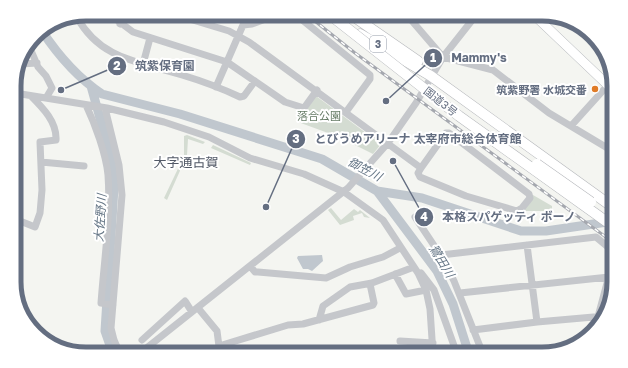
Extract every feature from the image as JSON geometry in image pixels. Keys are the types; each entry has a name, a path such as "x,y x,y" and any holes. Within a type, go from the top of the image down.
{"highway":[{"name":"3","path":"336,21 432,74"},
{"name":"国道3号","path":"338,21 459,116 607,222"},
{"name":"国道3号","path":"349,21 463,110 607,214"},
{"name":"3","path":"360,21 607,200"}],"main road":[{"path":"539,21 607,84"}],"street":[{"path":"80,21 84,29 99,45 119,57 216,87 242,97 255,81"},
{"path":"117,21 133,32 227,62 285,102 302,109 317,90"},
{"path":"198,21 238,36 317,90 386,145 421,168"},
{"path":"216,87 243,26 263,21"},
{"path":"303,21 370,76 370,79 346,112"},
{"path":"412,21 443,57 492,70 549,113 607,148"},
{"path":"148,347 346,190 386,145 416,103 443,57 471,21"},
{"path":"143,64 150,38"},
{"path":"31,51 37,64 52,88 46,98"},
{"path":"24,64 37,64"},
{"path":"571,126 607,92"},
{"path":"21,94 104,108 150,118 209,137 250,158 304,174 346,190 383,220 393,234 400,248 434,290 455,347"},
{"path":"21,221 35,227 40,213 42,190 40,142 56,140 56,129 44,111 31,96"},
{"path":"87,105 92,116 108,173 109,196 101,304 113,305"},
{"path":"104,108 119,165 122,195 112,333 117,347"},
{"path":"446,133 450,133 529,194 530,198 519,211 509,209 466,196 420,178 418,173 421,168 446,133"},
{"path":"42,162 84,166"},
{"path":"415,217 441,255 460,293 480,347"},
{"path":"441,255 596,238 607,247"},
{"path":"527,245 537,322"},
{"path":"250,266 255,272 326,278 350,267 383,257 400,248"},
{"path":"319,320 323,306 350,287 370,284 414,267"},
{"path":"414,267 426,290 430,309 433,347"},
{"path":"395,274 406,294 426,290"},
{"path":"460,293 532,284 607,277"},
{"path":"473,330 597,315 607,283"},
{"path":"142,340 185,301 217,331 219,346 288,324 303,324 373,305 370,284"},
{"path":"400,341 433,343"}],"green space":[{"name":"落合公園","path":"316,96 381,144 373,154 339,137 298,122"},
{"path":"187,135 205,142 203,144 188,139 187,155 167,200 164,198 184,156 184,136"},
{"path":"213,145 251,163 250,165 211,148"},
{"path":"533,195 552,206 552,211 522,211"},
{"path":"331,208 341,220 354,209 358,212 360,210 370,218 364,217 362,213 353,216 354,220 340,225 328,210"}],"shaded area":[{"path":"322,255 323,261 312,271 303,269 297,258 298,256"}],"waterway":[{"name":"御笠川","path":"45,35 69,66 93,88 102,94 180,114 322,159 377,191 422,198 521,231 546,231 607,222"},
{"name":"大佐野川","path":"91,86 115,172 105,331 111,347"},
{"name":"鷺田川","path":"377,191 437,271 453,304 467,347"}],"railway":[{"path":"315,21 355,53 607,238"}],"place":[{"name":"筑紫野署 水城交番","path":"595,89"},
{"name":"筑紫保育園","path":"61,90"},
{"name":"Mammy's","path":"386,101"},
{"name":"本格スパゲッティ ボーノ","path":"393,161"},
{"name":"とびうめアリーナ 太宰府市総合体育館","path":"266,207"}],"district":[{"name":"大字通古賀","path":"186,162"}]}
